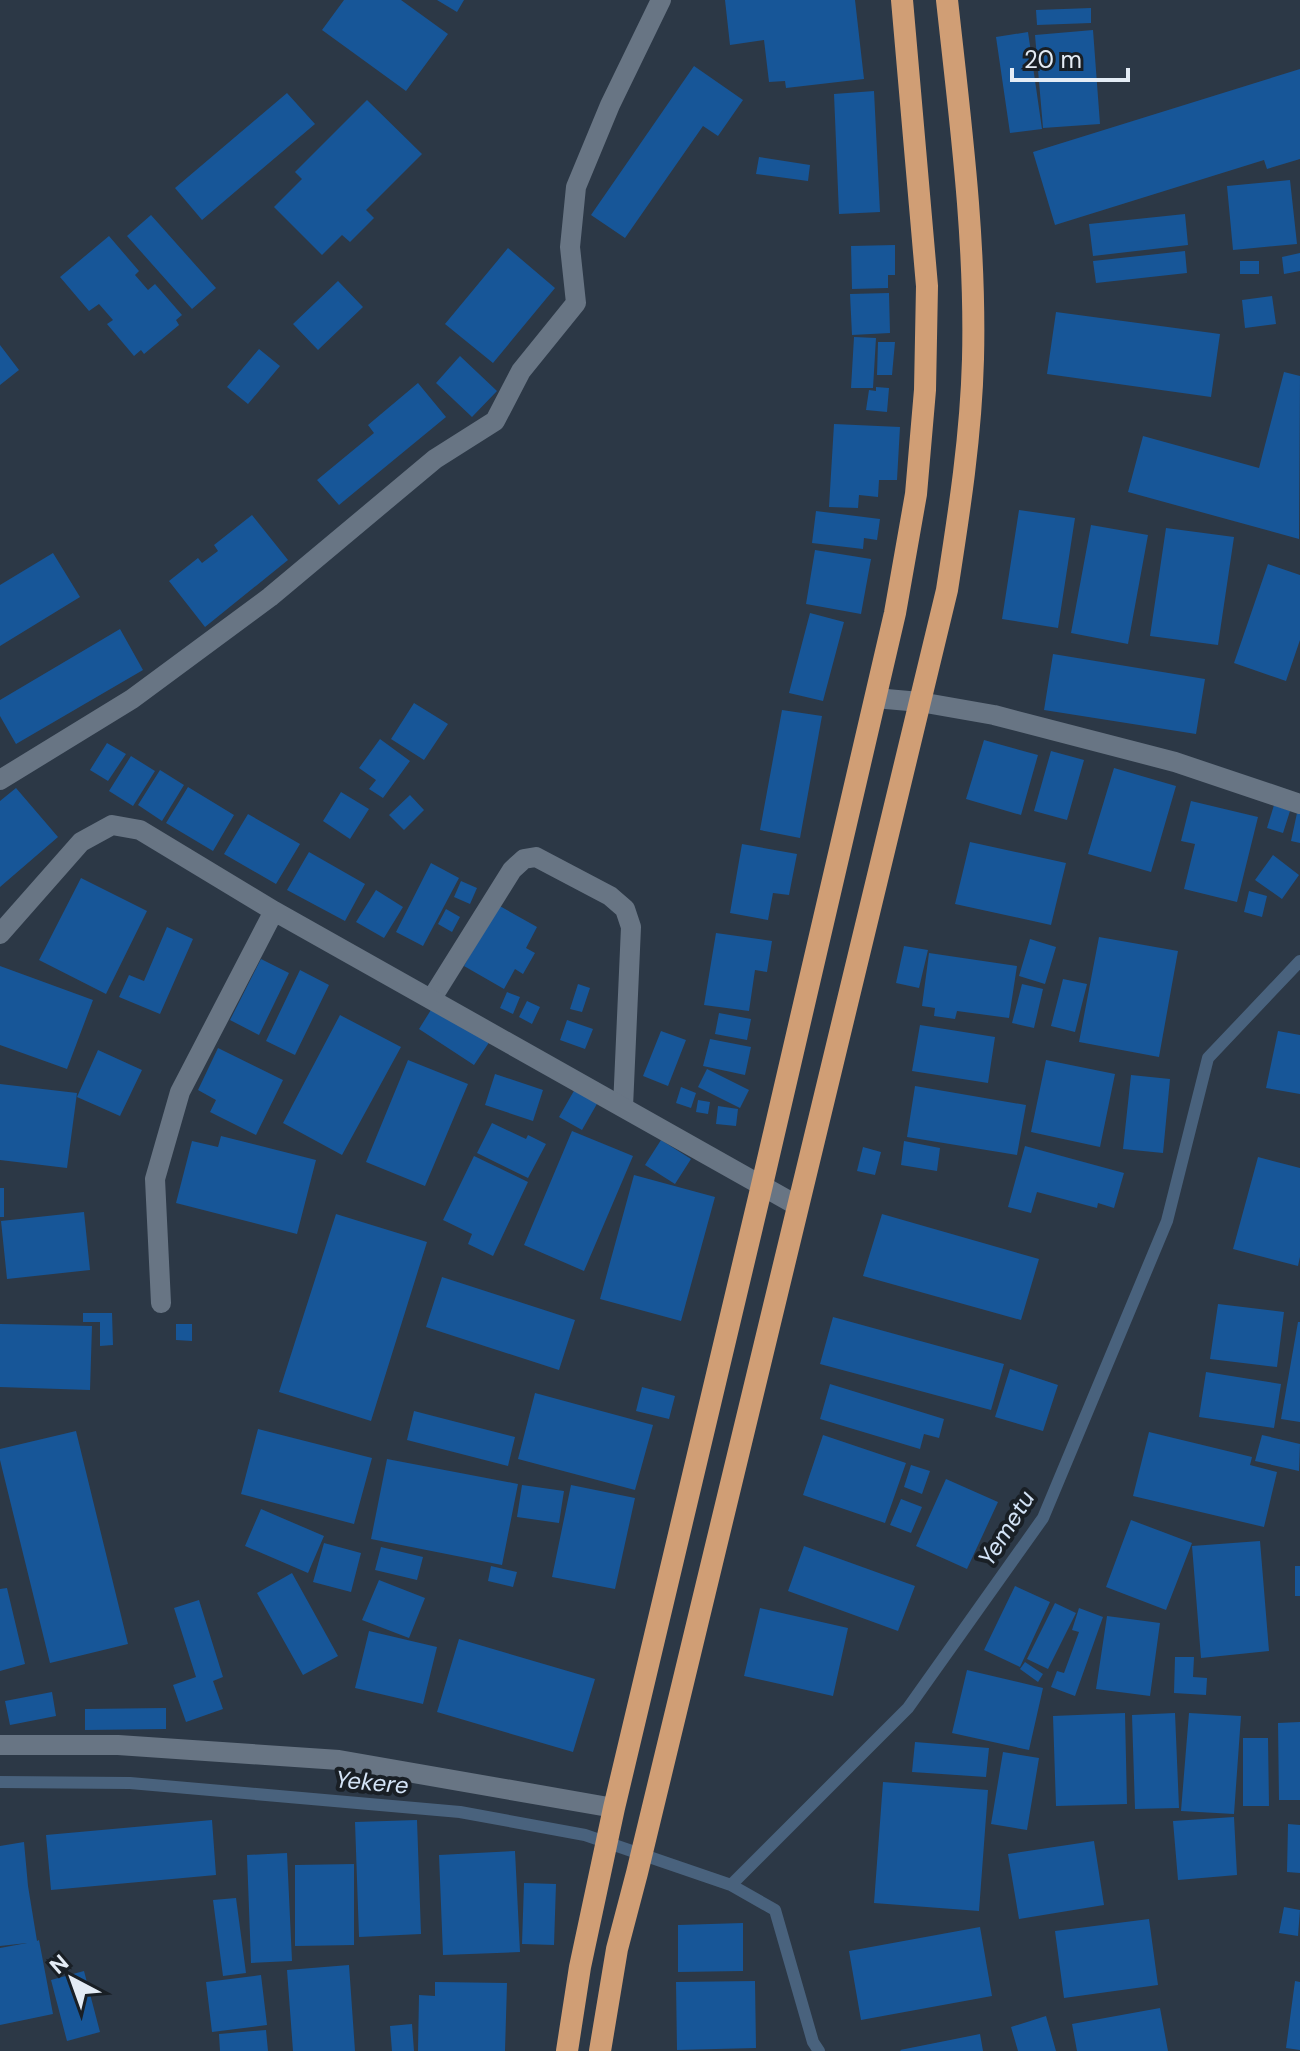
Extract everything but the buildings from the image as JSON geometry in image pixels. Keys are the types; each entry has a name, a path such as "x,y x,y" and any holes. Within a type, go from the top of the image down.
{"highway":[{"path":"567,2051 580,1967 614,1808 895,613 916,494 925,390 927,286 902,0"},
{"path":"600,2051 617,1949 947,590 963,491 973,360 963,149 947,0"}],"street":[{"path":"0,780 132,699 270,597 435,459 495,421 521,371 576,303 570,247 576,187 610,105 661,0"},
{"path":"875,698 920,702 994,715 1175,762 1300,804"},
{"path":"0,934 81,842 112,825 140,830 274,911 798,1206"},
{"path":"432,998 512,870 524,859 536,857 610,896 625,909 631,927 623,1107"},
{"path":"161,1303 155,1179 180,1092 274,911"},
{"path":"0,1745 118,1745 339,1760 614,1808"}],"waterway":[{"name":"Yemetu","path":"731,1885 908,1708 1043,1518 1167,1221 1208,1058 1300,961"},
{"name":"Yekere","path":"0,1782 130,1783 460,1812 585,1835 731,1885 775,1910 813,2042 819,2051"}]}
